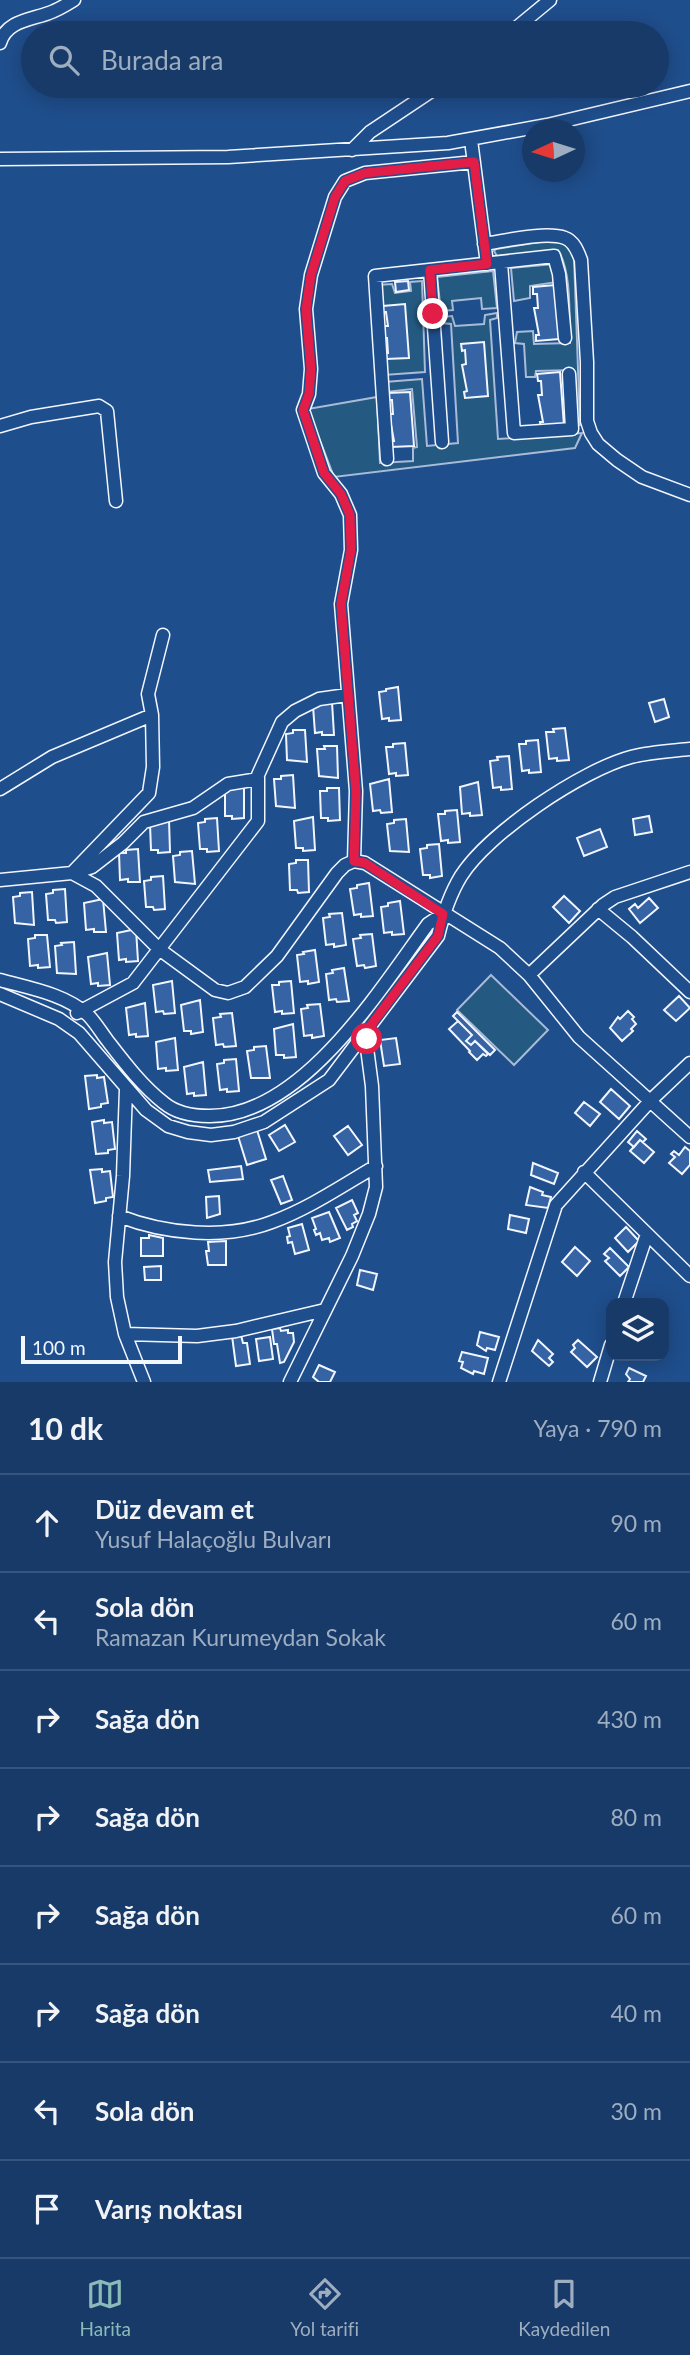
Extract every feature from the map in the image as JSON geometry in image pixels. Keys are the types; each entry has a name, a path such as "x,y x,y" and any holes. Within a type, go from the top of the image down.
{"street":[{"path":"26,21 52,12 74,0"},
{"path":"525,21 550,0"},
{"path":"0,43 11,26 21,23"},
{"path":"669,96 690,91"},
{"path":"352,150 370,132 421,98"},
{"path":"0,159 228,157 471,140 659,98"},
{"path":"471,140 487,264"},
{"path":"354,861 356,792 341,604 351,550 350,515 341,494 324,473 303,410 309,394 311,369 306,309 311,275 335,197 345,181 365,173 474,162"},
{"path":"484,244 554,236 567,238 576,248 581,260 587,362 587,421 592,433 598,444 642,477 690,495"},
{"path":"387,459 375,276 554,256 559,274 565,338"},
{"path":"501,263 514,433 572,429 569,374"},
{"path":"430,270 442,442"},
{"path":"0,426 31,417 99,406 107,411 116,500"},
{"path":"72,873 149,793 153,767 152,715 148,694 163,635"},
{"path":"67,1024 80,1010 132,983 258,821 258,779 282,722 295,711 319,699 347,695"},
{"path":"0,789 52,757 152,715"},
{"path":"0,994 60,1019 79,1033 146,1110 168,1126 211,1135 234,1132 264,1122 329,1080 438,936 443,914 461,875 488,844 553,795 600,768 633,756 690,749"},
{"path":"0,880 72,873 92,867 123,843 144,822 193,808 228,784 258,779"},
{"path":"72,873 96,887 159,949 215,990 228,993 244,987 277,956 337,873 354,861 365,863 500,948 529,975 579,1037 690,1137"},
{"path":"529,975 598,909 615,897 690,872"},
{"path":"598,909 690,992"},
{"path":"0,979 63,998 87,1015 125,1063 165,1104 191,1115 229,1116 262,1104 304,1075 346,1035 428,924 443,914"},
{"path":"290,1382 352,1256 369,1214 376,1187 372,1086 365,1033"},
{"path":"499,1382 556,1205 651,1100 690,1063"},
{"path":"126,1089 123,1176 115,1262 117,1297 125,1334 144,1382"},
{"path":"119,1216 138,1223 195,1232 235,1231 270,1223 308,1206 376,1166"},
{"path":"584,1172 690,1276"},
{"path":"626,1298 647,1234"},
{"path":"125,1334 197,1336 236,1331 325,1310"},
{"path":"600,1382 606,1361"}],"shaded area":[{"path":"553,240 568,245 574,257 580,425 576,426 573,370 536,371 535,377 526,377 524,344 515,343 517,332 533,331 534,344 570,343 566,270 558,250 497,256 494,251"},
{"path":"554,264 557,282 530,286 530,298 514,301 511,268"},
{"path":"493,271 497,308 482,309 481,298 452,301 453,310 441,311 437,277"},
{"path":"422,281 425,372 384,375 378,285 392,284 395,293 411,291 410,282"},
{"path":"497,313 497,318 490,320 498,439 582,433 575,448 334,477 308,409 377,397 380,463 413,461 413,448 417,447 412,389 386,392 385,382 422,379 427,446 458,443 451,324 442,323 442,317 452,316 455,326 484,324 485,315"},
{"path":"491,975 548,1030 514,1065 457,1010"}],"building":[{"path":"408,281 409,290 396,292 395,282"},
{"path":"555,285 559,339 536,341 536,335 539,335 534,308 538,308 537,294 533,294 533,287"},
{"path":"405,304 409,358 386,359 385,353 388,353 384,326 388,326 383,306"},
{"path":"484,342 488,396 465,398 464,392 467,391 462,365 466,364 465,350 462,351 461,344"},
{"path":"560,372 564,426 541,428 540,422 543,422 538,395 542,395 541,381 538,381 537,374"},
{"path":"410,392 414,446 391,447 390,441 394,441 389,414 393,414 392,400 388,400 388,393"},
{"path":"398,687 401,720 382,719 379,692"},
{"path":"664,699 669,717 655,722 649,703"},
{"path":"332,702 334,735 315,733 313,706"},
{"path":"565,728 569,760 549,759 546,732"},
{"path":"293,730 305,730 307,762 287,760 286,734 293,733"},
{"path":"538,740 541,772 522,771 519,744"},
{"path":"405,743 408,775 389,774 386,747"},
{"path":"324,746 337,746 338,778 319,776 317,749 325,749"},
{"path":"509,756 512,789 493,788 490,761"},
{"path":"293,775 295,808 276,806 274,779"},
{"path":"389,779 392,812 373,811 370,784"},
{"path":"478,782 482,815 462,814 460,787"},
{"path":"244,786 244,818 232,819 232,816 225,816 225,789"},
{"path":"327,788 339,788 340,820 328,821 328,818 321,818 320,791 327,791"},
{"path":"457,810 460,842 441,841 438,814"},
{"path":"649,816 652,832 635,835 633,819"},
{"path":"313,817 315,850 303,851 303,848 296,848 294,821"},
{"path":"217,818 219,851 207,852 207,849 200,849 198,823"},
{"path":"406,819 409,852 390,851 387,824"},
{"path":"169,820 170,852 158,853 158,850 151,850 150,824"},
{"path":"600,829 607,847 584,856 577,838"},
{"path":"439,844 442,876 430,878 430,875 423,875 420,849"},
{"path":"138,849 140,882 120,880 119,853"},
{"path":"192,851 195,884 175,882 173,856"},
{"path":"296,860 308,860 309,892 298,893 297,890 290,890 289,864 296,863"},
{"path":"163,876 165,909 154,910 153,907 146,907 144,881"},
{"path":"369,883 373,916 354,915 350,889"},
{"path":"65,889 67,922 56,923 55,920 48,920 46,894"},
{"path":"32,892 34,925 15,923 13,897"},
{"path":"564,896 580,911 569,923 553,907"},
{"path":"649,898 658,908 640,923 629,909 635,904 638,908"},
{"path":"103,899 106,932 86,930 84,903"},
{"path":"400,901 404,934 384,933 381,907"},
{"path":"342,913 346,945 326,945 323,918 330,917 329,914"},
{"path":"136,929 138,961 119,960 117,933"},
{"path":"372,934 376,966 357,966 353,939"},
{"path":"35,935 47,935 50,967 30,966 28,939 35,938"},
{"path":"74,942 76,974 57,973 55,946"},
{"path":"315,950 319,982 300,982 297,955"},
{"path":"107,953 110,985 91,984 88,957"},
{"path":"344,968 349,1001 329,1000 326,974"},
{"path":"172,981 175,1013 156,1012 153,985"},
{"path":"291,981 294,1013 275,1012 272,985"},
{"path":"679,996 690,1008 676,1021 664,1010"},
{"path":"200,1000 203,1032 191,1034 191,1031 184,1031 181,1005"},
{"path":"145,1003 148,1036 129,1035 126,1008"},
{"path":"320,1004 324,1036 304,1036 301,1009 308,1008 307,1005"},
{"path":"628,1011 636,1024 631,1029 633,1031 622,1041 610,1028 618,1017 620,1019"},
{"path":"457,1012 495,1050 490,1055 475,1041 471,1045 466,1041 472,1035 453,1016"},
{"path":"232,1013 236,1046 216,1045 213,1018"},
{"path":"458,1021 472,1035 466,1041 471,1045 475,1041 488,1054 486,1056 483,1054 477,1060 449,1029"},
{"path":"293,1024 296,1057 284,1058 284,1055 276,1055 274,1029"},
{"path":"175,1038 178,1070 158,1069 156,1042"},
{"path":"396,1038 400,1064 384,1066 380,1040"},
{"path":"266,1046 270,1078 251,1078 247,1051"},
{"path":"236,1059 239,1091 220,1090 217,1064"},
{"path":"203,1062 206,1095 187,1094 184,1067"},
{"path":"97,1075 97,1078 104,1077 108,1103 89,1109 85,1076"},
{"path":"611,1089 630,1106 619,1119 600,1102"},
{"path":"584,1102 600,1114 590,1126 575,1113"},
{"path":"104,1120 104,1123 112,1122 115,1149 96,1154 92,1122"},
{"path":"285,1125 295,1142 279,1151 269,1135"},
{"path":"348,1126 362,1145 348,1155 334,1136"},
{"path":"257,1130 266,1159 247,1165 238,1136"},
{"path":"637,1131 646,1139 643,1142 640,1140 634,1147 628,1142"},
{"path":"640,1140 654,1152 644,1163 630,1151"},
{"path":"685,1147 690,1151 690,1165 682,1174 669,1163 675,1157 671,1154 674,1151 679,1155"},
{"path":"533,1163 558,1173 554,1184 531,1175"},
{"path":"241,1166 243,1179 210,1182 208,1170"},
{"path":"102,1169 102,1172 110,1171 113,1197 95,1203 90,1170"},
{"path":"283,1176 292,1200 281,1204 271,1180"},
{"path":"530,1187 551,1197 548,1208 526,1205"},
{"path":"219,1196 220,1214 207,1218 206,1197"},
{"path":"352,1200 358,1213 354,1215 357,1221 347,1230 336,1208"},
{"path":"329,1212 340,1238 330,1242 329,1238 322,1240 320,1233 316,1235 312,1218"},
{"path":"510,1215 529,1219 526,1233 508,1229"},
{"path":"302,1224 309,1250 295,1254 292,1242 288,1243 288,1228"},
{"path":"626,1227 639,1241 628,1252 615,1238"},
{"path":"149,1235 163,1238 163,1256 141,1256 141,1238 149,1238"},
{"path":"226,1241 226,1265 208,1265 208,1242"},
{"path":"575,1247 590,1261 577,1276 562,1262"},
{"path":"610,1248 629,1267 620,1276 605,1261 609,1258 604,1254"},
{"path":"161,1266 161,1280 145,1280 144,1267"},
{"path":"360,1270 377,1274 373,1290 357,1285"},
{"path":"280,1328 281,1331 288,1330 288,1333 293,1333 294,1342 284,1362 280,1363 272,1329"},
{"path":"480,1332 499,1337 495,1350 487,1348 486,1351 477,1345"},
{"path":"241,1335 243,1343 247,1343 250,1364 236,1366 232,1336"},
{"path":"270,1337 273,1359 259,1361 256,1339"},
{"path":"538,1340 553,1354 549,1358 553,1362 549,1366 532,1351"},
{"path":"578,1340 597,1357 587,1367 571,1352"},
{"path":"462,1352 488,1358 484,1374 474,1371 473,1374 461,1368 463,1362 459,1361"},
{"path":"319,1365 335,1372 330,1382 319,1382 313,1377"},
{"path":"629,1368 646,1376 643,1382 628,1382 630,1379 626,1374"}],"route":[{"path":"367,1039 365,1033 438,936 443,914 365,863 354,861 356,792 341,604 351,550 350,515 341,494 324,473 303,410 309,394 311,369 306,309 311,275 335,197 345,181 365,173 474,162 487,264 430,270 433,314"}]}
